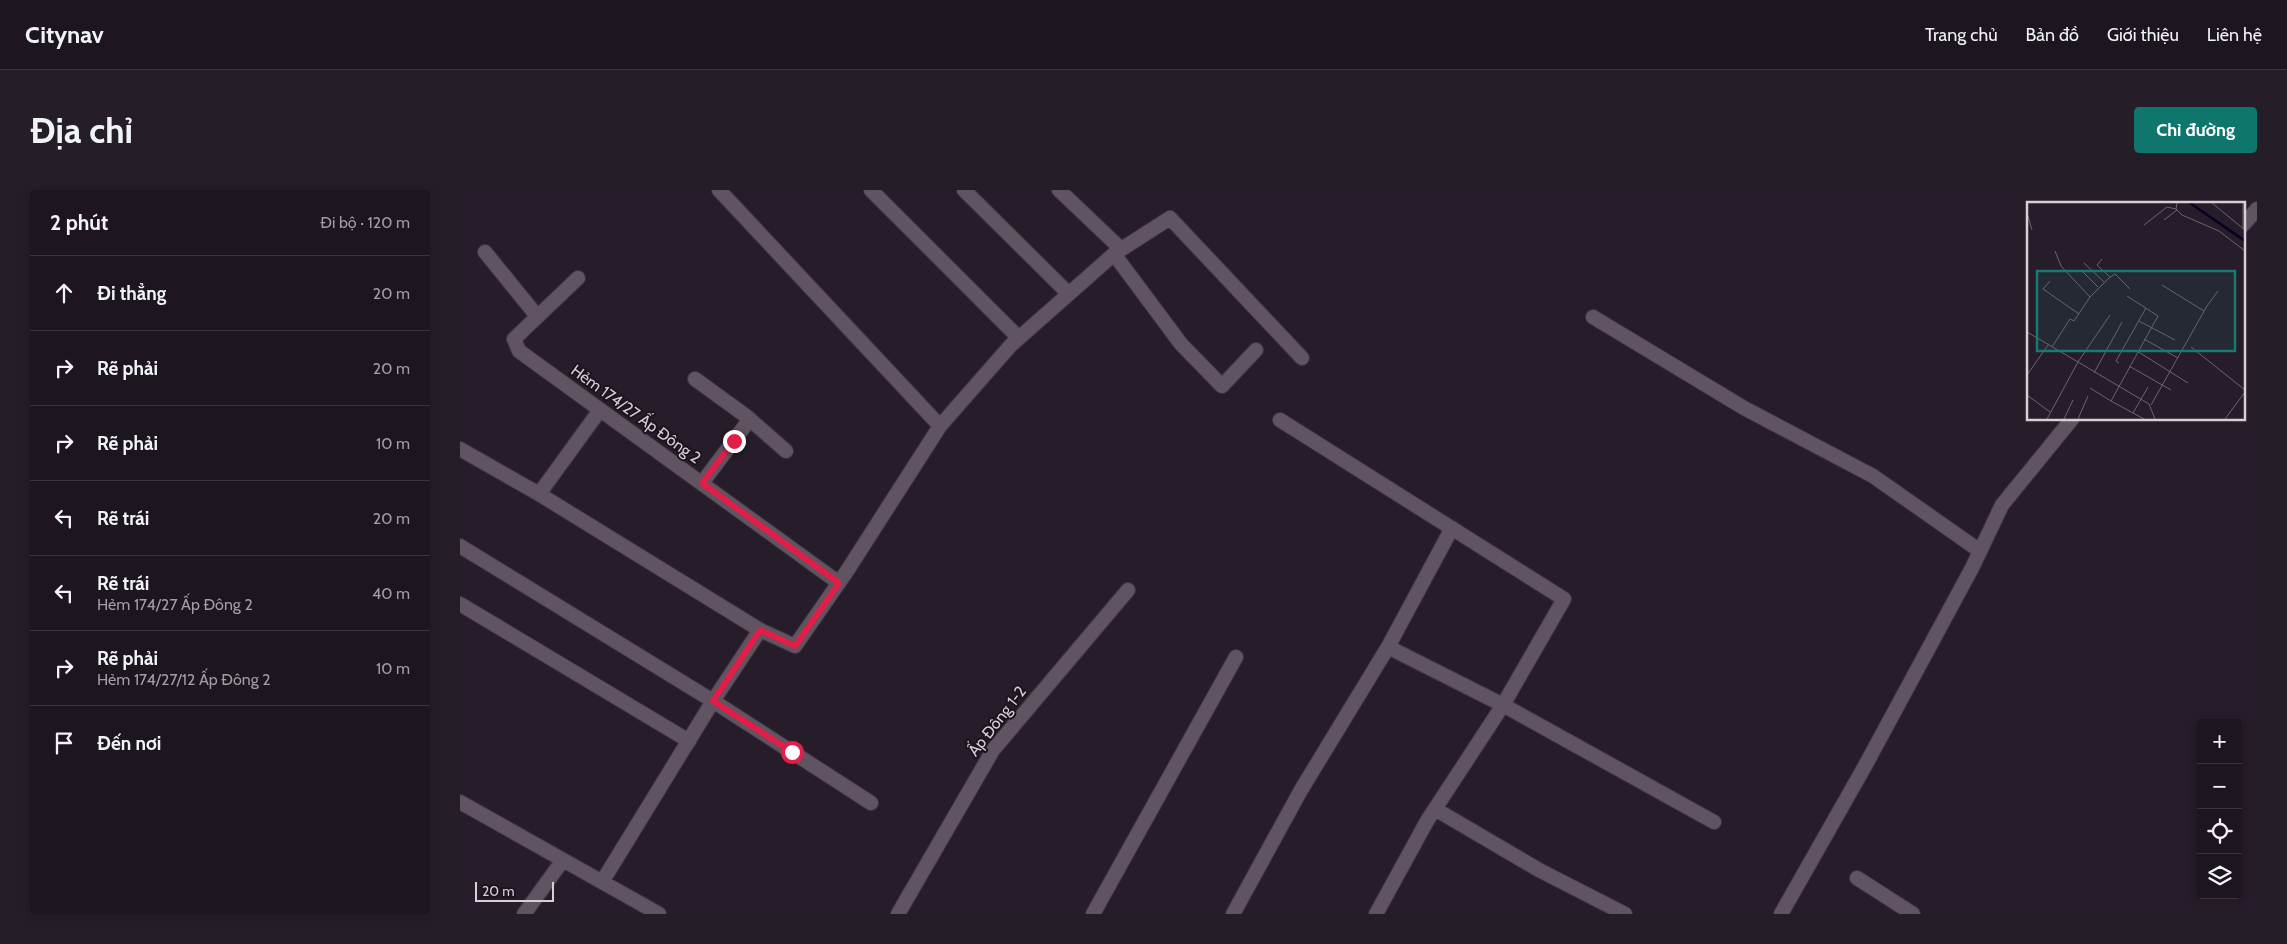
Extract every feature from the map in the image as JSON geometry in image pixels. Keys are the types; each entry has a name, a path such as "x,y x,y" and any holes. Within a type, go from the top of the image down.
{"street":[{"path":"719,190 940,426"},
{"path":"871,190 1019,338"},
{"path":"964,190 1069,294"},
{"path":"1059,190 1117,252 1181,344 1222,386 1256,350"},
{"path":"2244,224 2257,210"},
{"path":"460,449 539,494 760,630 795,646 839,583 940,426 1019,338 1117,252 1170,218 1302,358"},
{"path":"485,252 537,316"},
{"name":"Hẻm 174/27 Ấp Đông 2","path":"578,278 514,340 519,351 839,583"},
{"path":"1593,317 1744,408 1874,476 1980,551"},
{"path":"695,379 750,419 786,451"},
{"path":"539,494 600,410"},
{"path":"702,483 750,419"},
{"path":"1280,420 1564,599 1503,705 1435,809 1376,914"},
{"path":"1782,914 1865,766 1980,551 2002,505 2071,420"},
{"path":"1232,914 1301,790 1388,647 1452,528"},
{"path":"460,546 713,701 871,803"},
{"name":"Ấp Đông 1-2","path":"898,914 992,750 1128,590"},
{"path":"460,604 689,740"},
{"path":"602,882 713,701 760,630"},
{"path":"1388,647 1503,705 1714,822"},
{"path":"1093,914 1236,657"},
{"path":"460,802 660,914"},
{"path":"1435,809 1539,870 1625,914"},
{"path":"524,914 563,860"},
{"path":"1857,878 1913,914"}],"route":[{"path":"734,441 702,483 839,583 795,646 760,630 713,701 792,752"}]}
